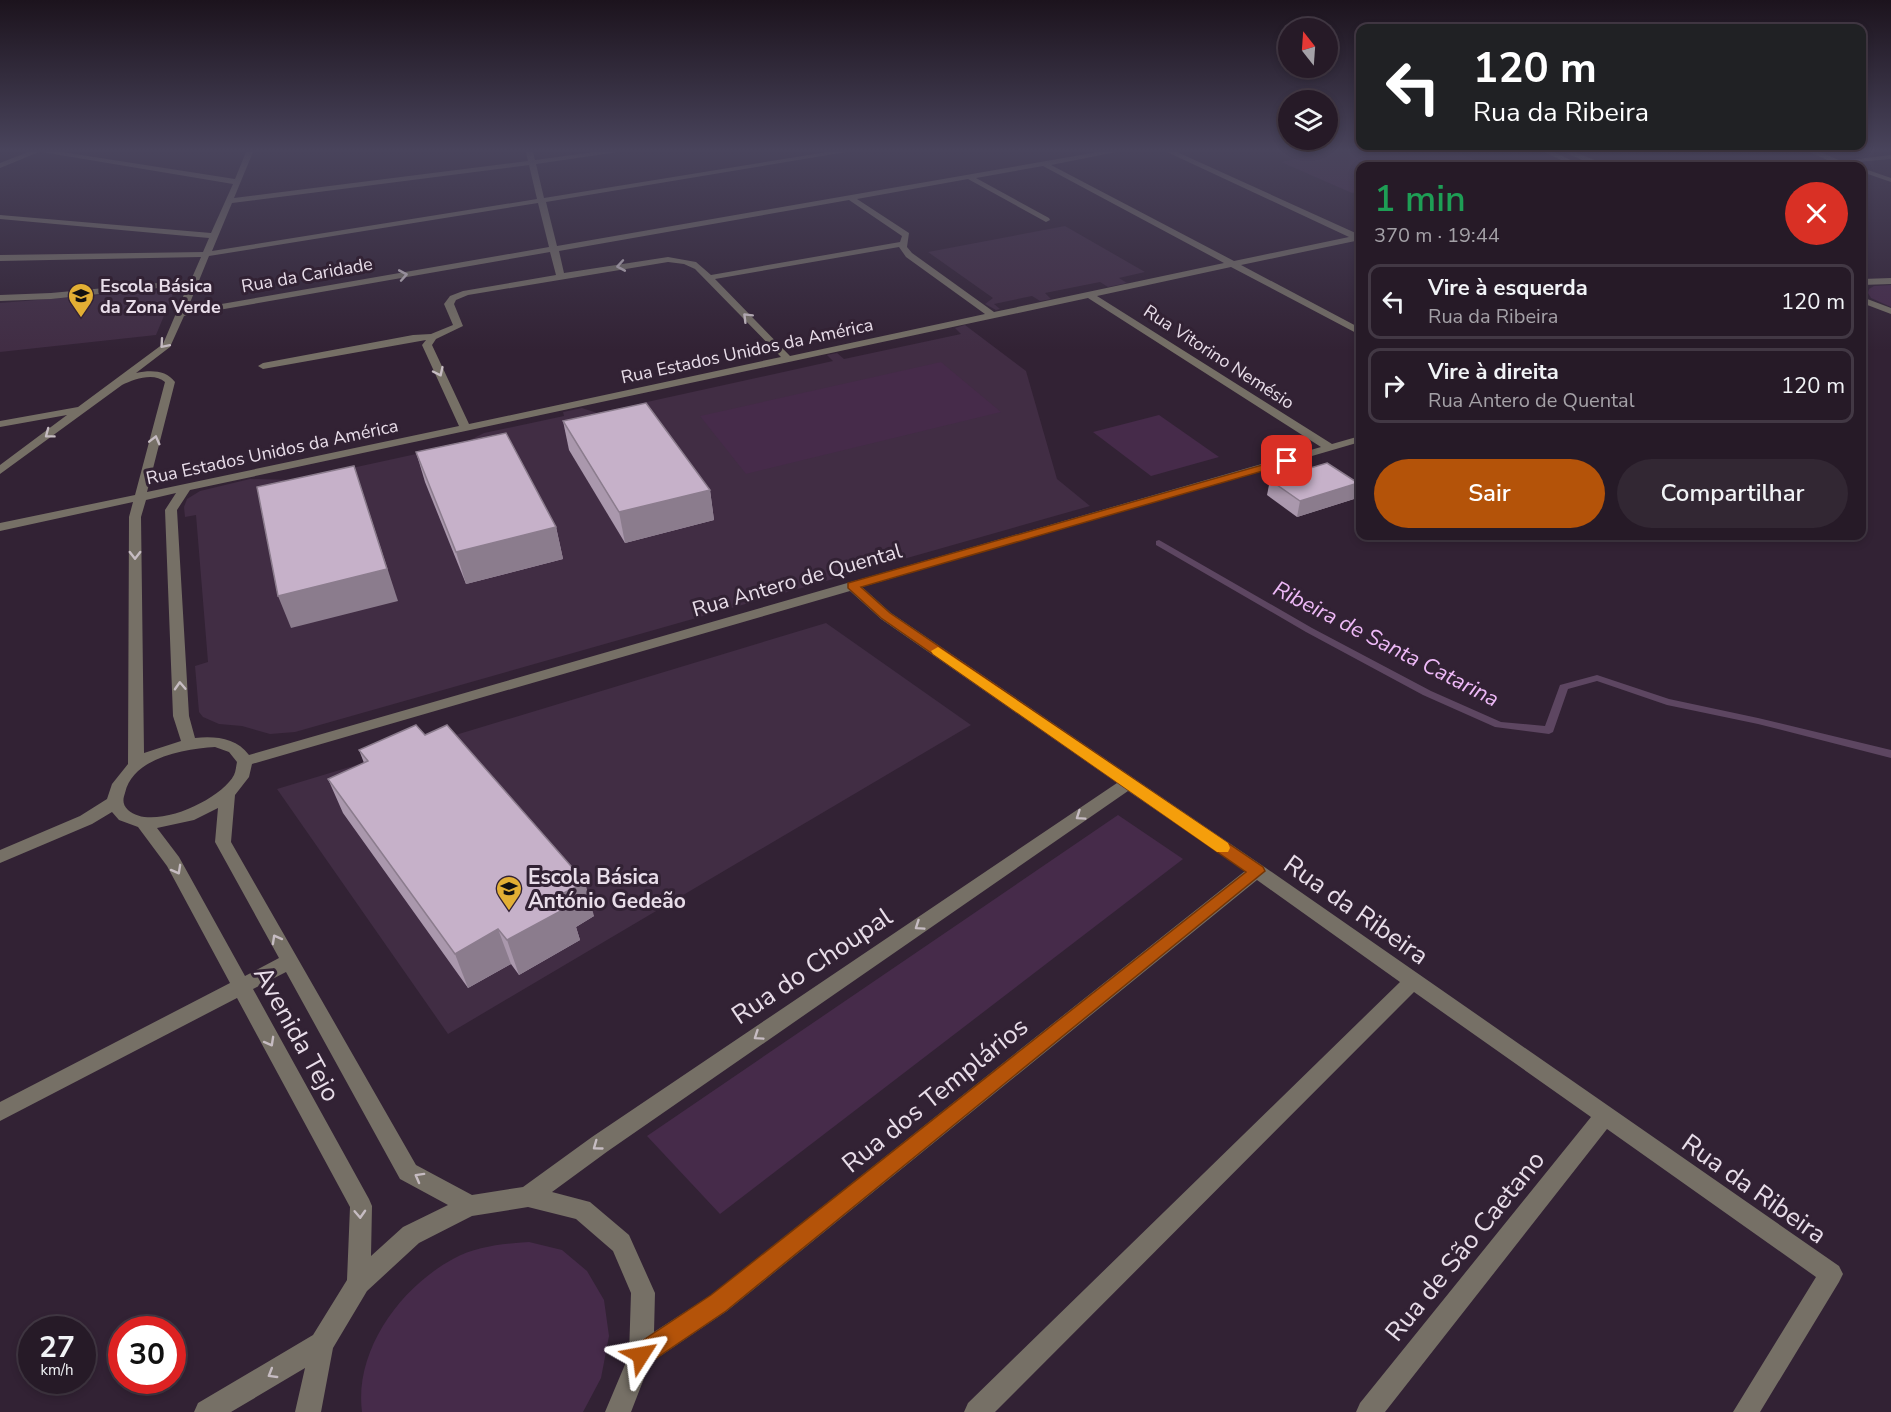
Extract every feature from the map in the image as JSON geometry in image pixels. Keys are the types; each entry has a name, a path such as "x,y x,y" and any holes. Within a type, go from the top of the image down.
{"street":[{"path":"10,218 214,236"},
{"path":"0,471 167,345 222,218"},
{"path":"0,258 207,254 435,218"},
{"path":"546,218 561,277"},
{"name":"Rua da Caridade","path":"180,314 735,218"},
{"path":"881,218 906,235 903,244 909,255 992,315"},
{"path":"1042,218 1046,220"},
{"path":"1144,218 1356,330"},
{"path":"1314,218 1356,237"},
{"name":"Rua Estados Unidos da América","path":"0,527 1356,239"},
{"path":"709,278 903,244"},
{"path":"263,366 413,338 433,337 458,326 449,304 453,298 466,293 649,261 679,260 694,264 788,359"},
{"path":"1866,274 1886,280"},
{"path":"1866,282 1886,280"},
{"path":"0,298 51,296 194,282"},
{"name":"Rua Vitorino Nemésio","path":"1090,295 1331,448"},
{"path":"1866,304 1891,311"},
{"path":"433,337 427,345 466,428"},
{"path":"113,386 131,377 149,374 161,375 169,379 135,517 136,766"},
{"path":"0,424 82,409"},
{"name":"Rua Antero de Quental","path":"245,761 1356,441"},
{"path":"185,488 171,510 181,716 189,743"},
{"name":"Rua da Ribeira","path":"853,586 886,616 1257,871 1831,1274 1746,1412"},
{"path":"0,857 86,820 114,802 119,784 136,766 161,752 189,743 215,742 235,748 245,761 242,777 227,795 202,811 172,821 144,823 123,816 114,802"},
{"name":"Rua do Choupal","path":"528,1197 609,1138 1128,783"},
{"name":"Avenida Tejo","path":"227,795 223,842 288,962 408,1172 470,1206"},
{"name":"Avenida Tejo","path":"144,823 173,862 361,1206 359,1283"},
{"name":"Rua dos Templários","path":"641,1355 718,1303 1257,871"},
{"path":"0,1112 288,962"},
{"path":"977,1412 1413,981"},
{"name":"Rua de São Caetano","path":"1369,1412 1605,1116"},
{"path":"308,1412 322,1344 359,1283 411,1235 470,1206 528,1197 582,1210 621,1243 643,1293 641,1355 618,1412"},
{"path":"207,1412 322,1344"}],"shaded area":[{"path":"1065,226 1145,272 1119,278 1127,283 1108,287 1100,282 1045,293 1051,299 1040,301 1032,296 994,304 1000,309 996,310 985,304 993,298 928,252"},
{"path":"1891,285 1891,307 1871,298 1868,293 1869,289 1874,286"},
{"name":"Escola Básica da Zona Verde","path":"159,290 173,294 156,335 0,352 0,303"},
{"path":"965,325 1026,371 1057,479 1090,506 295,732 270,734 242,726 219,724 203,717 199,712 195,666 208,662 196,515 185,517 184,507 187,499 200,491 250,479 297,480 462,444 484,433 564,416 563,412 582,408 597,413 833,361 827,355 837,353 844,359 961,334 955,328"},
{"path":"941,362 1001,412 746,474 700,416"},
{"path":"1159,415 1219,457 1151,476 1093,432"},
{"name":"Escola Básica António Gedeão","path":"826,623 971,725 448,1034 277,789"},
{"path":"1118,815 1183,859 720,1214 647,1136"},
{"path":"529,1242 562,1250 587,1271 604,1300 609,1336 601,1378 583,1412 362,1412 361,1389 366,1366 385,1323 399,1303 434,1271 453,1259 490,1246"}],"building":[{"path":"646,403 710,490 619,512 563,421"},
{"path":"506,433 556,527 456,552 416,452"},
{"path":"1327,463 1356,484 1300,501 1270,480"},
{"path":"354,466 387,569 278,596 257,487"},
{"path":"416,725 425,735 447,725 585,882 560,895 570,906 507,940 498,929 455,954 328,779 368,761 359,750"}],"waterway":[{"name":"Ribeira de Santa Catarina","path":"1159,543 1309,630 1427,693 1499,725 1549,730 1564,687 1597,678 1667,702 1758,721 1891,754"}],"slow traffic":[{"path":"938,651 1223,848"}],"place":[{"name":"Escola Básica da Zona Verde","path":"81,319"},
{"name":"Escola Básica António Gedeão","path":"509,912"}],"route":[{"path":"641,1355 718,1303 1257,871 886,616 853,586 1287,461"}]}
